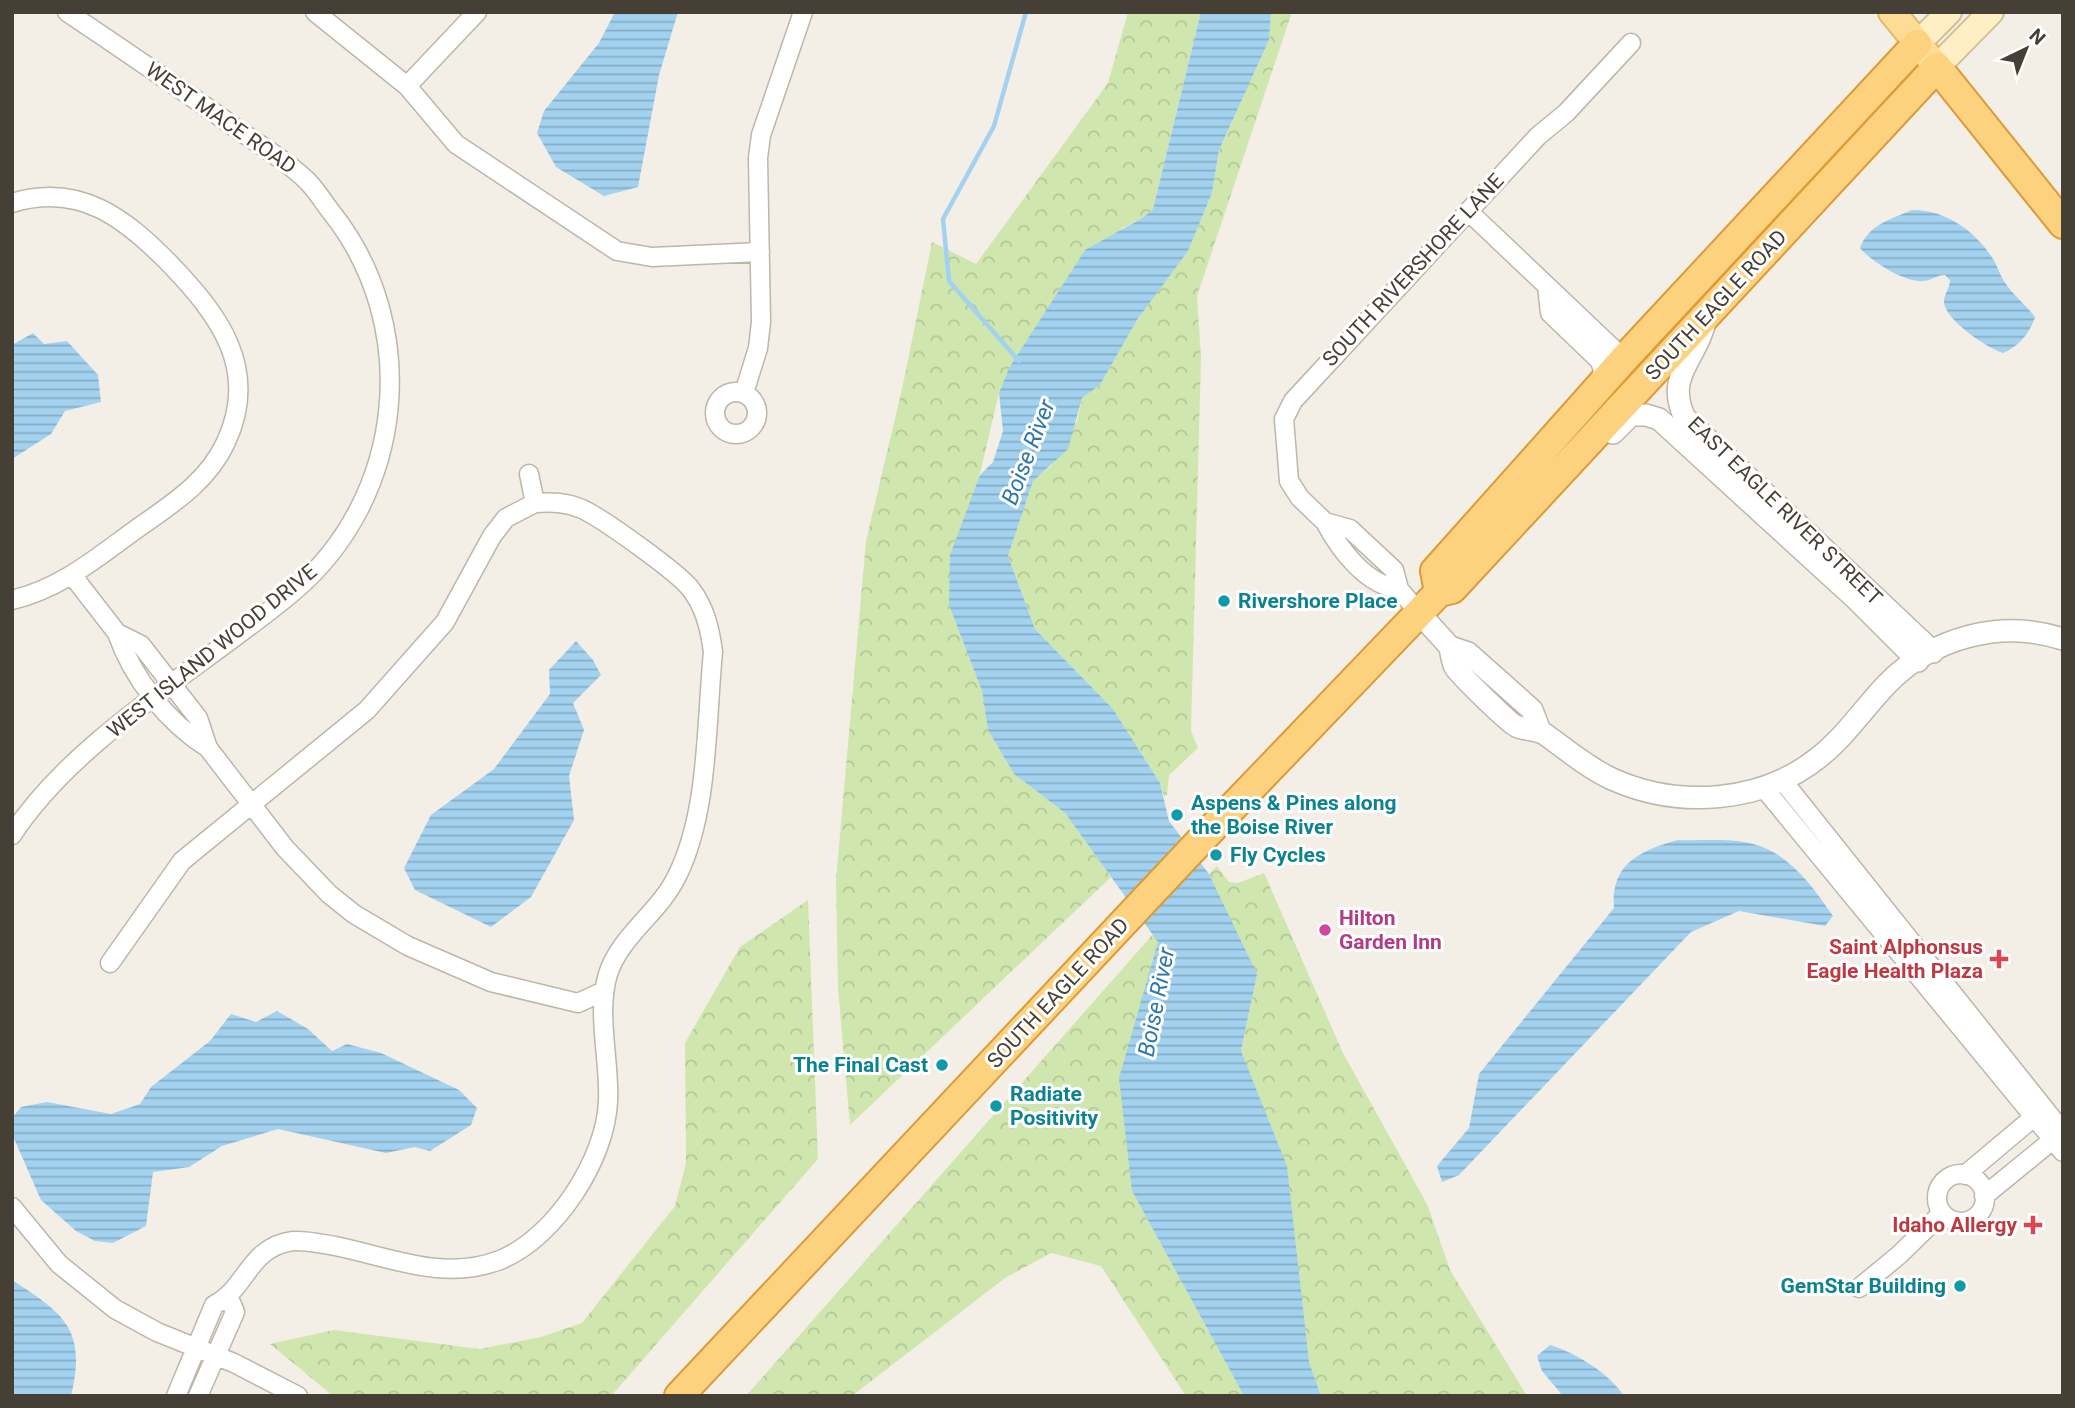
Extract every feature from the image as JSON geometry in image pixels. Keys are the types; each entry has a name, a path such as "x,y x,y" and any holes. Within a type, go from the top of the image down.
{"highway":[{"name":"SOUTH EAGLE ROAD","path":"1440,592 1436,571 1624,359 1917,44"},
{"name":"SOUTH EAGLE ROAD","path":"679,1396 1202,839 1440,592 1452,589 1937,67"},
{"path":"1937,67 2063,224"},
{"path":"1582,447 1599,407 1623,380 1624,359"}],"main road":[{"path":"1892,12 1937,67"},
{"name":"SOUTH EAGLE ROAD","path":"1917,44 1949,12"},
{"name":"SOUTH EAGLE ROAD","path":"1937,67 1991,12"}],"street":[{"name":"WEST MACE ROAD","path":"67,12 183,90 305,178 354,245"},
{"path":"315,12 407,86 456,144 617,251 652,257 760,252"},
{"path":"407,86 477,12"},
{"path":"744,393 752,373 761,322 758,158 761,135 803,12"},
{"name":"SOUTH RIVERSHORE LANE","path":"1420,614 1399,589 1394,570 1350,528 1325,522 1300,498 1289,481 1284,419 1293,401 1468,211 1631,43"},
{"path":"12,203 48,197 76,200 122,219 138,231 215,313 231,346 236,366 237,405 227,441 212,467 191,489 72,575 46,590 12,600"},
{"path":"1468,211 1624,359"},
{"name":"WEST ISLAND WOOD DRIVE","path":"12,835 31,808 72,765 311,575 347,530 373,480 390,410 390,363 379,302 354,245"},
{"path":"1547,286 1550,313 1600,361 1603,371 1597,390"},
{"name":"EAST EAGLE RIVER STREET","path":"1706,317 1702,338 1677,383 1678,405 1685,418 1925,656"},
{"name":"EAST EAGLE RIVER STREET","path":"1582,447 1612,434 1631,415 1646,415 1659,419 1856,599 1925,656"},
{"path":"529,474 535,503"},
{"path":"110,963 182,861 368,710 445,622 492,536 506,518 535,503 558,501 584,509 674,572 701,605 710,629 711,666 698,804 691,843 677,877 657,909 618,954 604,991 608,1102 604,1129 596,1152 571,1195 538,1237 501,1259 458,1270 417,1266 367,1253 293,1241 270,1248 251,1262 229,1298 214,1305 176,1396"},
{"path":"72,575 117,633 126,659 155,698 181,731 208,748"},
{"path":"1420,614 1450,647 1468,653 1532,710 1541,731 1609,778 1651,793 1708,798 1773,784 1820,757 1888,683 1925,656 1969,635 1999,630 2041,632 2063,639"},
{"path":"117,633 141,645 198,718 208,748 251,804 299,864 354,914 408,946 472,975 578,1003 604,991"},
{"path":"1773,784 2060,1139 1984,1196"},
{"path":"1965,1175 1978,1182 1984,1196 1981,1210 1970,1220 1955,1222 1942,1213 1937,1200 1940,1186 1951,1177 1965,1175 2039,1113"},
{"path":"12,1207 43,1247 95,1295 135,1321 216,1355 291,1395 298,1396"},
{"path":"1859,1288 1899,1255 1942,1213"},
{"path":"198,1396 235,1312 229,1298"}],"green space":[{"path":"1128,12 1201,12 1153,209 1144,217 1122,228 1044,317 1009,368 999,393 949,605 982,691 988,730 1014,774 1065,813 1111,877 850,1125 838,988 836,880 866,541 902,389 932,242 976,264 1108,83"},
{"path":"1271,12 1292,12 1197,296 1201,357 1191,731 1198,748 1169,775 1167,795 1164,796 1160,783 1113,709 1035,629 1008,556 1033,480 1051,466 1077,421 1082,398 1100,385 1137,320 1188,251 1212,193 1219,150 1269,40"},
{"path":"1217,866 1229,882 1238,883 1264,873 1343,1053 1427,1204 1450,1270 1527,1396 1321,1396 1309,1362 1241,1051 1252,998 1222,902 1209,874"},
{"path":"808,900 818,1159 611,1396 333,1396 270,1344 334,1330 479,1349 541,1337 582,1323 675,1206 686,1163 685,1043 740,947"},
{"path":"1154,933 1158,942 1132,1191 1244,1396 1186,1396 1101,1266 1051,1253 1005,1278 852,1396 746,1396"}],"water":[{"path":"615,12 678,12 659,75 638,187 604,196 556,167 537,133 544,111 599,43"},
{"name":"Boise River","path":"1201,12 1271,12 1269,40 1219,150 1212,193 1188,251 1137,320 1100,385 1082,398 1068,449 1033,481 1008,556 1035,629 1113,709 1160,783 1169,821 1209,874 1257,974 1241,1051 1287,1166 1309,1362 1321,1396 1244,1396 1132,1191 1119,1078 1158,942 1065,813 1014,774 988,730 982,691 949,605 950,555 980,475 993,462 1003,431 999,393 1009,368 1085,250 1144,217 1153,209"},
{"path":"1912,210 1936,213 1947,218 1968,231 1986,249 2006,284 2035,317 2027,334 2014,347 2003,353 1996,350 1951,317 1944,302 1950,280 1945,275 1924,281 1908,279 1881,265 1860,248 1874,228"},
{"path":"33,333 44,344 67,341 98,375 101,402 65,411 51,434 12,459 12,345"},
{"path":"576,641 593,660 601,675 573,703 584,730 569,776 574,820 531,897 491,927 415,890 404,868 431,815 494,769 550,694 549,670"},
{"path":"1678,840 1732,841 1763,847 1798,871 1833,916 1825,926 1739,911 1691,932 1459,1175 1442,1182 1437,1166 1469,1128 1479,1074 1614,908 1617,880 1623,870 1640,854"},
{"path":"277,1011 308,1029 332,1051 347,1044 381,1053 459,1090 477,1108 471,1125 430,1151 415,1147 386,1153 278,1129 222,1146 189,1167 153,1172 146,1226 113,1243 95,1241 76,1231 41,1200 12,1134 12,1118 21,1107 47,1102 111,1114 140,1104 151,1087 210,1041 231,1014 256,1022"},
{"path":"15,1282 48,1305 68,1327 76,1356 71,1396 12,1396 12,1285"},
{"path":"1550,1345 1591,1365 1610,1379 1624,1396 1563,1396 1542,1371 1537,1356"}],"waterway":[{"path":"1019,361 949,281 943,219 994,126 1026,12"}],"place":[{"name":"Rivershore Place","path":"1224,601"},
{"name":"Aspens & Pines along the Boise River","path":"1177,815"},
{"name":"Fly Cycles","path":"1216,855"},
{"name":"Hilton Garden Inn","path":"1325,930"},
{"name":"Saint Alphonsus Eagle Health Plaza","path":"1999,959"},
{"name":"The Final Cast","path":"942,1065"},
{"name":"Radiate Positivity","path":"996,1106"},
{"name":"Idaho Allergy","path":"2033,1225"},
{"name":"GemStar Building","path":"1960,1286"}]}
